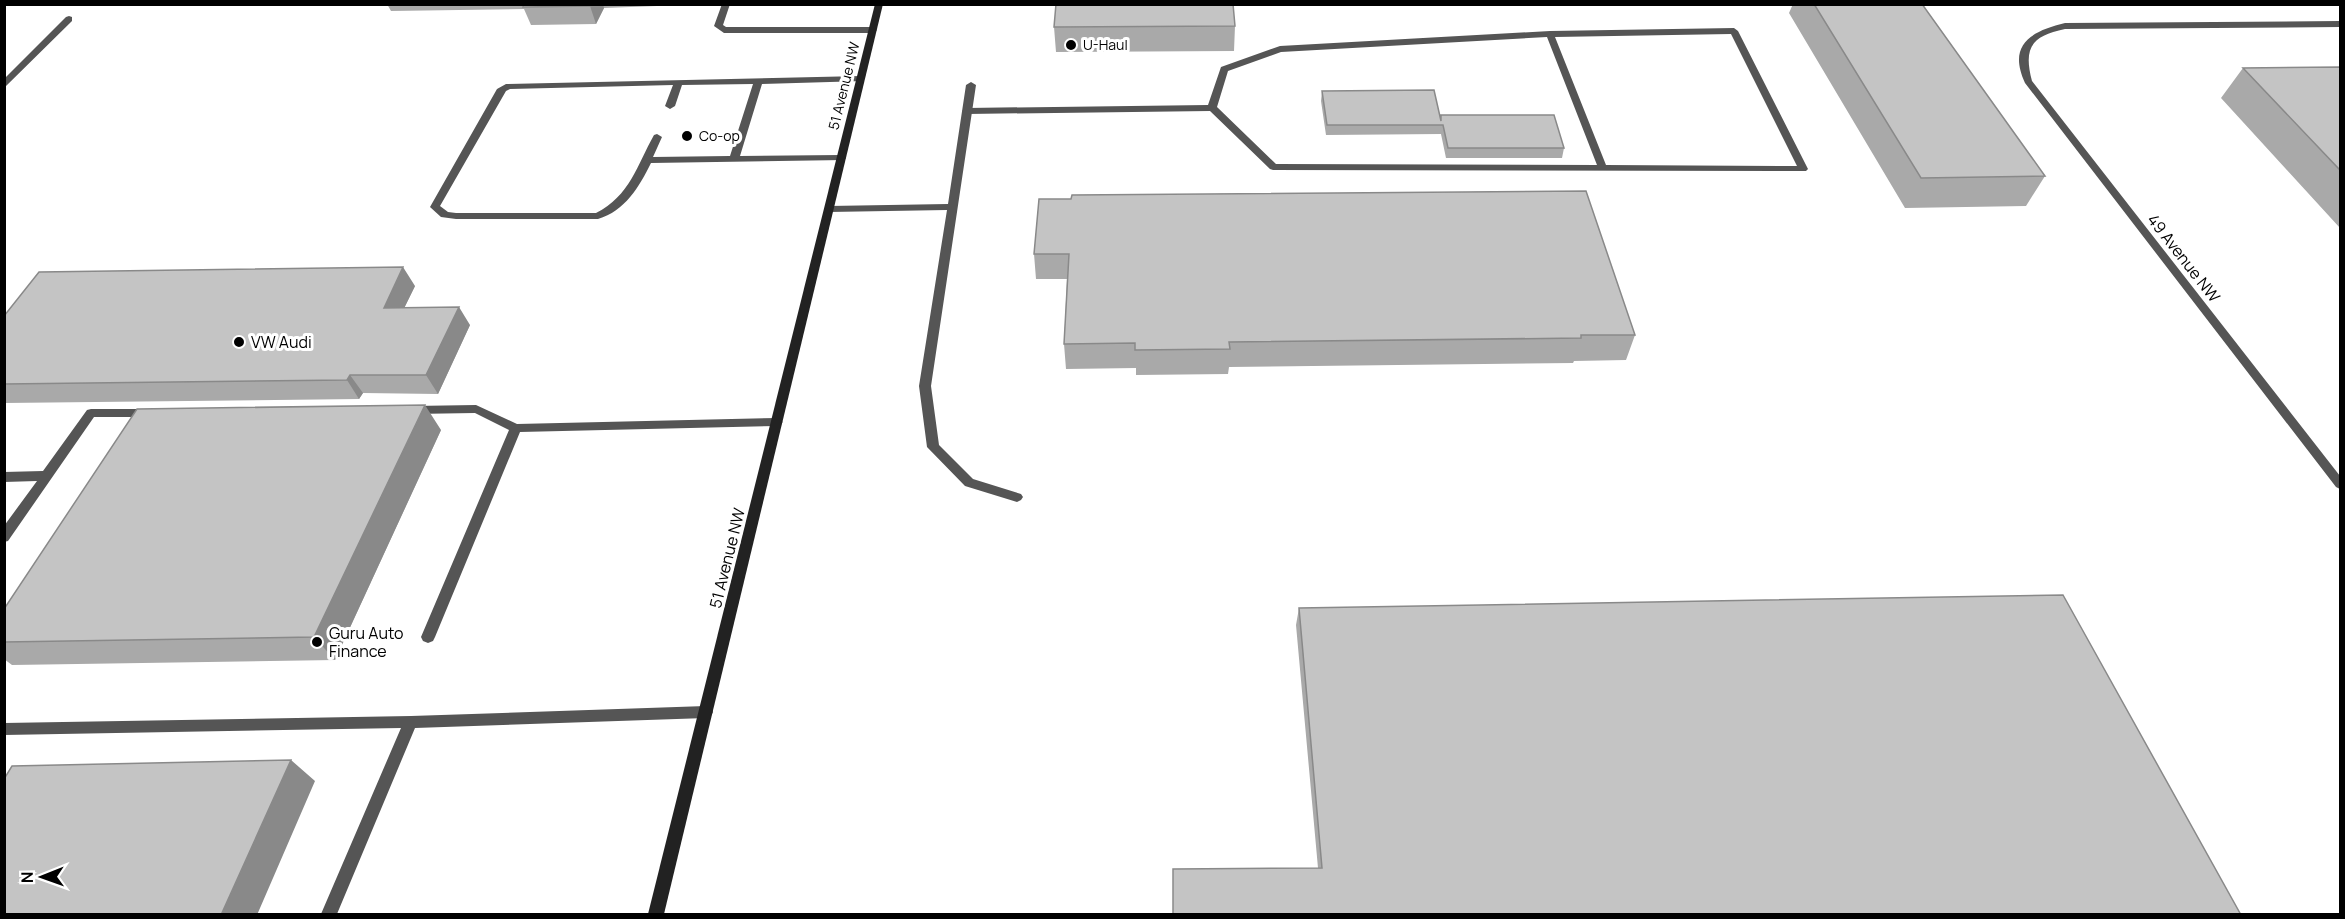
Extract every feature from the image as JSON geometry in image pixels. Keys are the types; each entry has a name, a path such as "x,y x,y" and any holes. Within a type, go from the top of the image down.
{"main road":[{"name":"51 Avenue NW","path":"656,915 879,4"}],"street":[{"path":"726,4 718,26 724,30 873,30"},
{"path":"4,85 69,19"},
{"name":"49 Avenue NW","path":"2340,24 2065,26 2038,34 2026,44 2023,65 2028,81 2340,484"},
{"path":"967,111 1212,108 1273,167 1803,169 1734,31 1550,34 1280,49 1224,69 1212,108"},
{"path":"1550,34 1603,169"},
{"path":"657,137 627,196 609,212 598,216 456,216 445,214 435,207 502,89 516,85 861,79"},
{"path":"734,159 758,81"},
{"path":"670,106 679,82"},
{"path":"971,85 926,386 933,447 969,483 1017,497"},
{"path":"647,160 841,158"},
{"path":"829,209 952,207"},
{"path":"394,410 476,409 516,428 777,422"},
{"path":"4,537 91,413 161,412"},
{"path":"428,637 516,428"},
{"path":"4,477 47,476"},
{"path":"4,729 411,722 706,712"},
{"path":"329,915 411,722"}],"building":[{"path":"524,4 590,4 590,6 523,7"},
{"path":"1056,4 1233,4 1235,26 1054,27"},
{"path":"1814,4 1922,4 2045,176 1921,178"},
{"path":"2340,67 2340,170 2243,68"},
{"path":"1434,90 1441,121 1441,115 1554,115 1564,148 1448,148 1443,125 1327,125 1322,91"},
{"path":"1586,191 1635,335 1581,335 1581,338 1229,342 1230,349 1135,350 1135,343 1064,344 1069,254 1034,254 1039,199 1071,199 1072,195"},
{"name":"VW Audi","path":"403,267 384,308 459,307 426,375 350,375 347,380 4,384 4,316 39,272"},
{"path":"425,405 314,637 4,642 4,609 137,409"},
{"path":"2063,595 2241,915 1173,915 1173,869 1322,868 1299,608"},
{"path":"291,760 221,915 4,915 4,779 12,766"}],"place":[{"name":"U-Haul","path":"1071,45"},
{"name":"Co-op","path":"687,136"},
{"name":"VW Audi","path":"239,342"},
{"name":"Guru Auto Finance","path":"317,642"}]}
